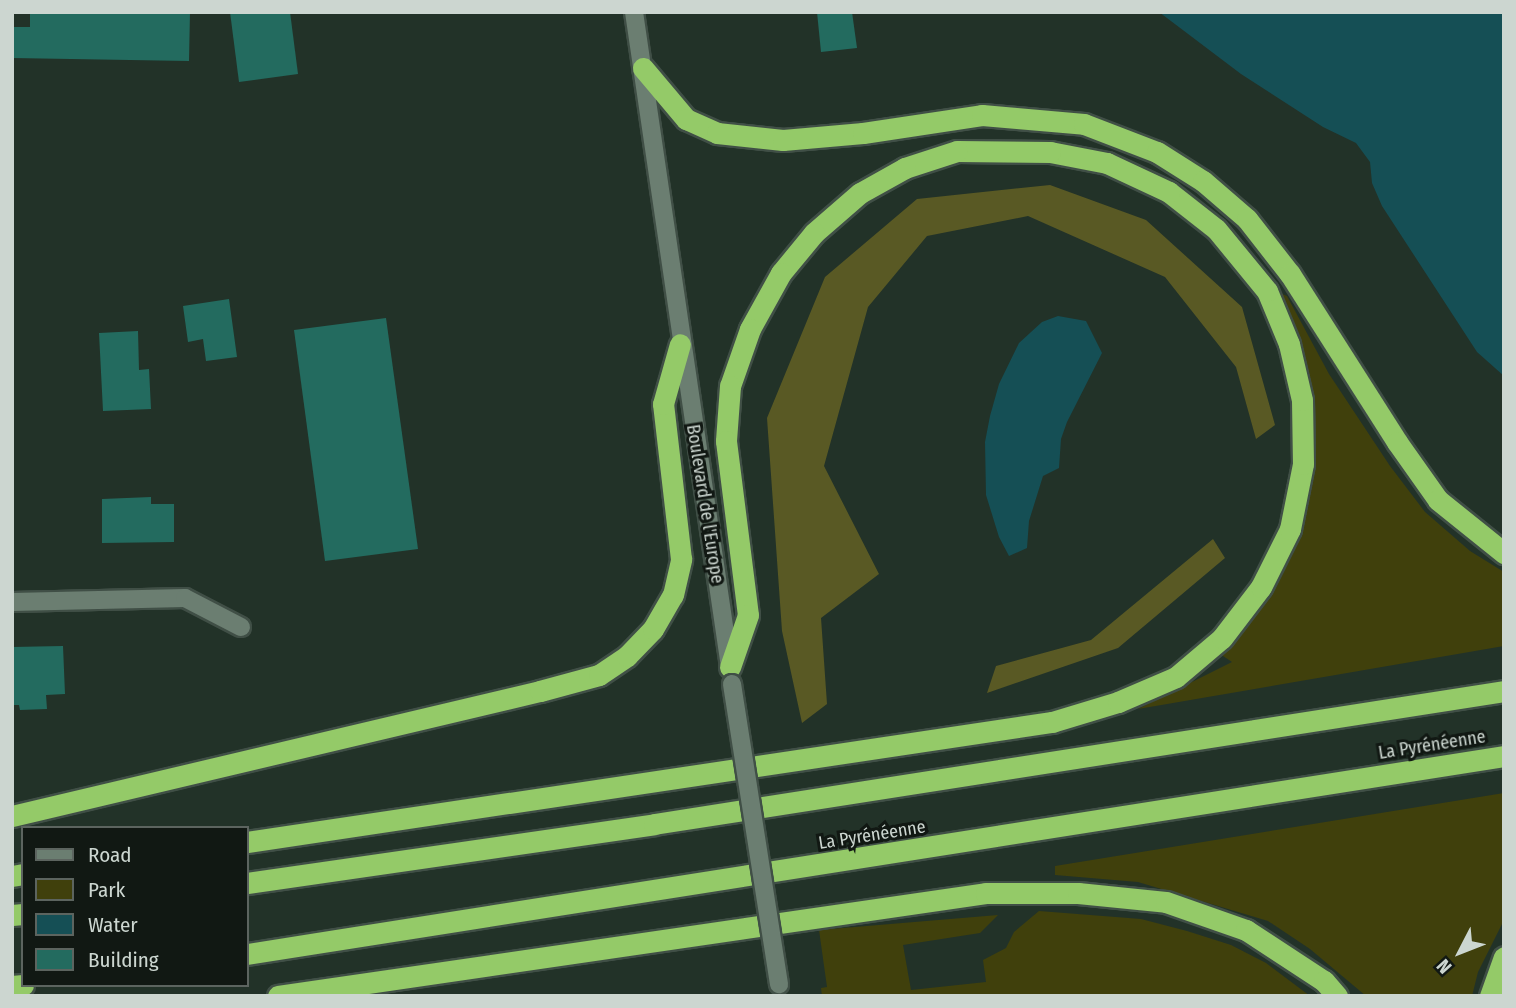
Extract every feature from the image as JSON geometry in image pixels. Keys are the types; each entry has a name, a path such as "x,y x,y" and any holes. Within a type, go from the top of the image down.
{"highway":[{"path":"643,68 686,119 717,133 783,140 863,133 982,115 1084,124 1157,152 1203,181 1247,219 1290,274 1397,442 1438,500 1504,552"},
{"path":"248,842 1052,722 1118,702 1176,677 1222,638 1261,587 1290,529 1303,464 1302,400 1289,344 1267,290 1216,229 1169,192 1107,163 1050,152 957,151 905,168 860,193 814,233 781,273 750,329 730,386 726,441 748,615 731,676"},
{"path":"12,816 540,691 599,675 627,656 653,629 673,595 681,559 663,404 680,344"},
{"path":"248,883 654,824 1504,691"},
{"name":"La Pyrénéenne","path":"248,954 1504,757"},
{"path":"278,996 986,893 1052,893 1166,902 1246,930 1324,981 1337,996"},
{"path":"1490,996 1504,957"}],"street":[{"name":"Boulevard de l'Europe","path":"634,12 680,344 779,990"},
{"path":"12,602 185,598 241,627"}],"green space":[{"path":"1278,292 1287,296 1329,374 1390,466 1425,512 1470,551 1504,572 1504,646 1138,709 1232,662 1220,654 1256,611 1277,577 1304,499 1314,460 1311,389 1299,341"},
{"path":"1504,793 1504,920 1478,972 1472,996 1366,996 1310,949 1268,921 1138,882 1055,875 1055,866"},
{"path":"1039,911 1141,919 1187,931 1231,945 1266,963 1310,996 822,996 821,988 827,987 819,930 998,915 980,933 903,945 911,990 986,982 983,960 1006,948 1014,932"}],"shaded area":[{"path":"1050,185 1146,220 1242,307 1275,425 1256,439 1236,367 1165,277 1028,216 927,236 868,307 824,466 879,574 821,618 827,704 802,723 782,631 767,418 825,277 917,199"},
{"path":"1213,539 1225,558 1118,648 987,693 996,666 1091,640"}],"water":[{"path":"1159,12 1504,12 1504,376 1477,352 1382,206 1372,183 1370,162 1356,143 1323,127 1241,74"},
{"path":"1058,316 1086,321 1102,353 1067,422 1061,439 1059,468 1043,476 1029,521 1027,548 1009,556 999,537 986,495 985,442 990,416 999,384 1019,343 1042,322"}],"building":[{"path":"30,12 190,12 189,61 12,58 12,27 30,27"},
{"path":"230,12 290,12 298,74 239,82"},
{"path":"817,12 852,12 857,48 821,52"},
{"path":"229,299 237,357 206,361 203,339 188,342 183,306"},
{"path":"386,318 418,549 325,561 294,330"},
{"path":"138,331 139,370 149,369 151,409 103,411 99,333"},
{"path":"151,497 151,504 174,504 174,542 102,543 102,499"},
{"path":"63,646 65,694 46,695 47,709 20,710 19,705 12,705 12,647"}]}
